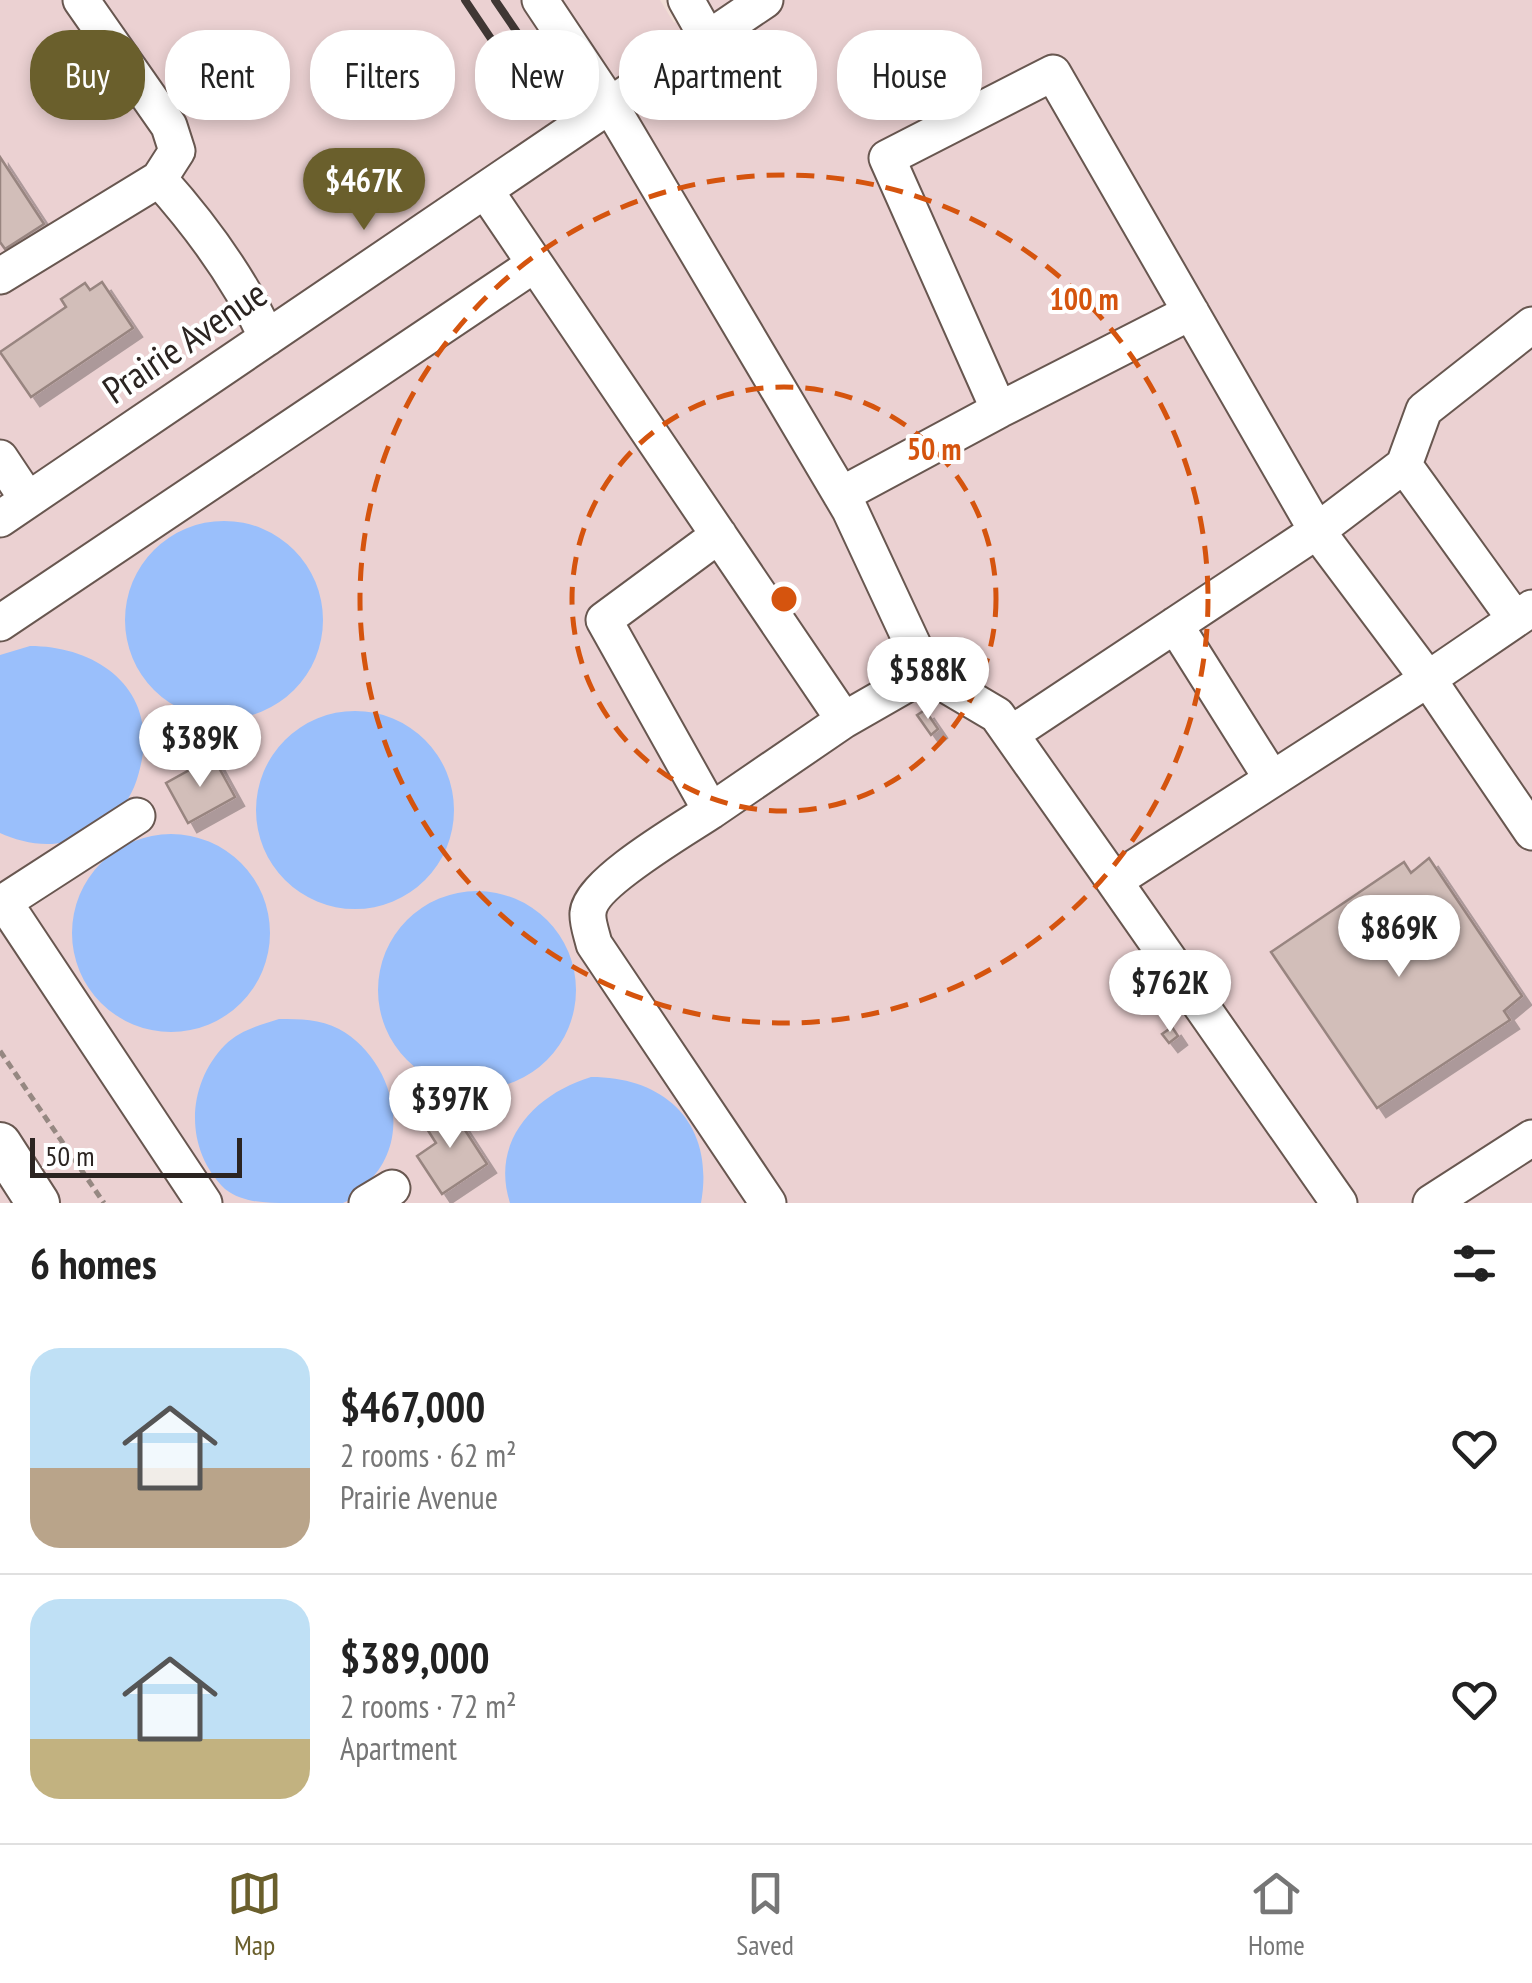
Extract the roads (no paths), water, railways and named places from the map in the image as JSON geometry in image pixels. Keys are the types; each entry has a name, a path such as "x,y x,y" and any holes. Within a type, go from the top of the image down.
{"main road":[{"path":"0,1144 38,1203"}],"street":[{"path":"0,276 159,179 176,150 169,126 81,0"},
{"path":"540,0 610,106 841,495 926,673 997,715 1339,1203"},
{"path":"686,0 703,30"},
{"name":"Prairie Avenue","path":"720,30 765,0"},
{"path":"1000,410 887,158 1053,73 1317,531 1428,678 1532,832"},
{"name":"Prairie Avenue","path":"14,510 619,100"},
{"path":"159,179 187,210 248,296 268,338"},
{"path":"485,190 844,720"},
{"path":"0,623 535,264"},
{"path":"841,495 1191,312"},
{"path":"1010,734 1317,531 1404,465 1424,410 1532,324"},
{"path":"0,458 14,510"},
{"path":"1114,881 1523,613 1404,465"},
{"path":"711,811 604,620 718,536"},
{"path":"1175,625 1272,779"},
{"path":"768,1203 594,944 588,914 594,894 618,874 844,720 926,673"},
{"path":"138,816 2,900 204,1203"},
{"path":"1431,1203 1532,1138"}],"water":[{"path":"224,521 262,529 294,550 315,582 323,620 315,658 294,690 262,711 224,719 186,711 154,690 133,658 125,620 133,582 154,550 186,529"},
{"path":"30,646 77,653 115,675 139,711 144,733 139,772 125,803 78,836 60,843 33,843 0,833 0,655"},
{"path":"355,711 393,719 425,740 446,772 454,810 446,848 425,880 393,901 355,909 317,901 285,880 264,848 256,810 264,772 285,740 317,719"},
{"path":"171,834 209,842 241,863 262,895 270,933 262,971 241,1003 209,1024 171,1032 133,1024 101,1003 80,971 72,933 80,895 101,863 133,842"},
{"path":"477,891 515,899 547,920 568,952 576,990 568,1028 547,1060 515,1081 477,1089 439,1081 407,1060 386,1028 378,990 386,952 407,920 439,899"},
{"path":"279,1019 317,1021 339,1029 373,1059 384,1079 391,1100 390,1145 381,1166 356,1195 343,1203 272,1203 239,1197 225,1189 202,1155 195,1117 197,1098 212,1061 237,1035"},
{"path":"591,1077 642,1086 663,1096 680,1111 700,1150 701,1203 510,1203 506,1160 522,1123 552,1095"}],"railway":[{"path":"465,0 485,30"},
{"path":"495,0 515,30"}]}
